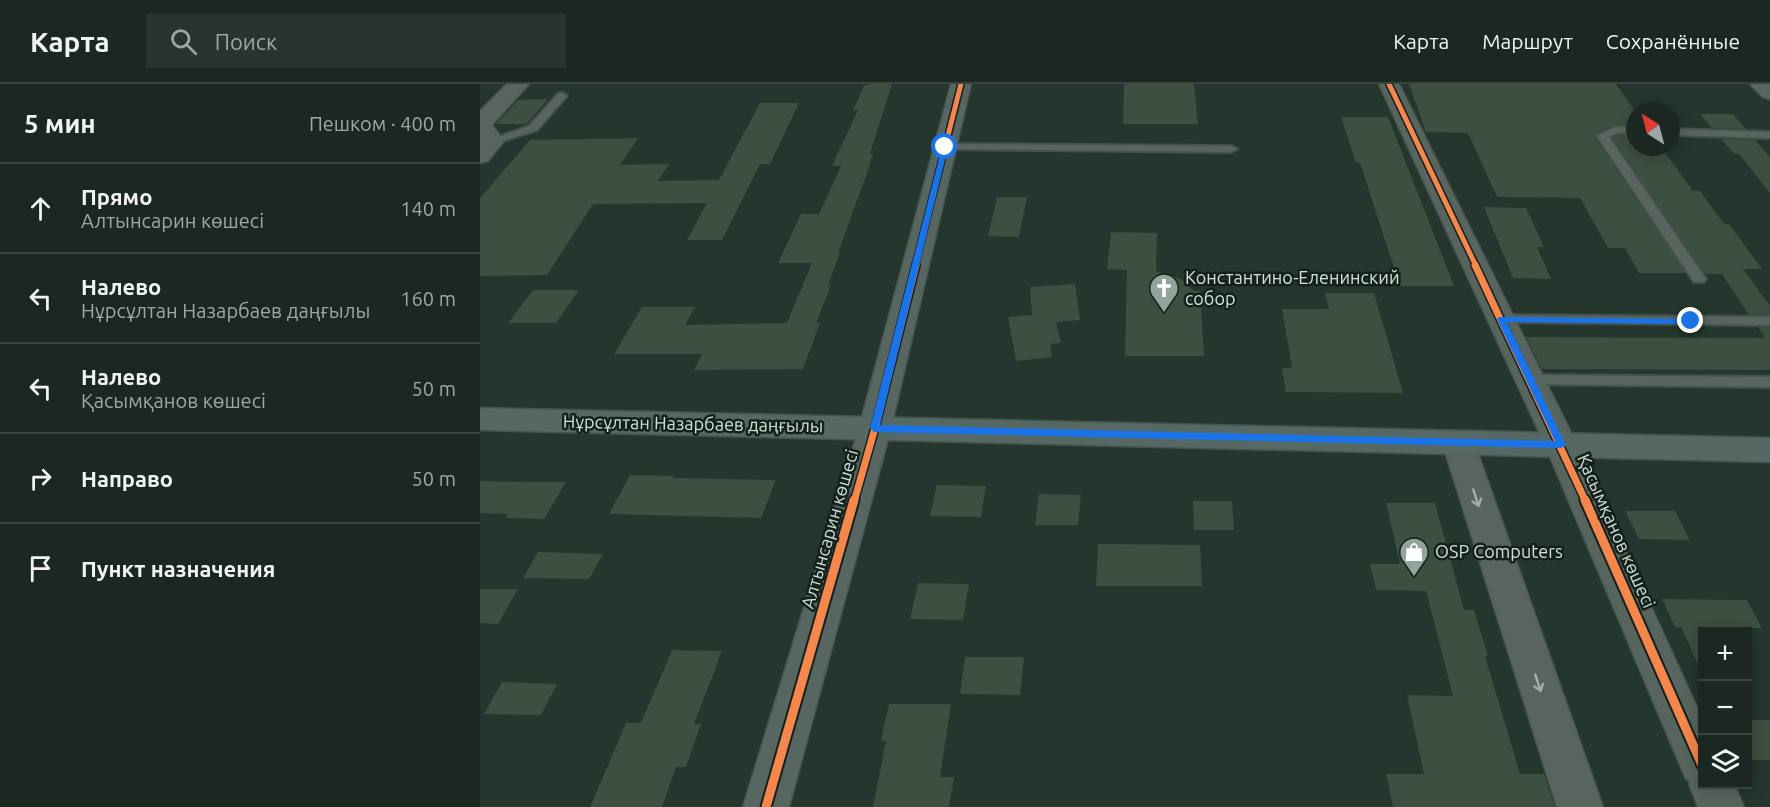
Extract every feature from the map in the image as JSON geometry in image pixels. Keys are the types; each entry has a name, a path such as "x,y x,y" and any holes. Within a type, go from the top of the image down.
{"main road":[{"name":"Нұрсұлтан Назарбаев даңғылы","path":"480,419 1770,450"}],"street":[{"path":"483,137 519,84"},
{"name":"Алтынсарин көшесі","path":"766,807 874,428 961,84"},
{"name":"Қасымқанов көшесі","path":"1389,84 1561,445 1698,756"},
{"path":"1760,84 1770,93"},
{"path":"1458,442 1580,807"},
{"path":"1713,789 1721,807"}],"lane":[{"path":"483,137 532,128 562,96"},
{"path":"1626,130 1615,130 1603,136 1699,279"},
{"path":"1680,132 1770,135"},
{"path":"945,147 1231,149"},
{"path":"1502,319 1770,321"},
{"path":"1530,380 1770,382"}],"building":[{"path":"892,84 870,154 873,154 838,253 840,253 828,285 831,285 816,323 820,323 803,369 694,370 702,354 614,354 642,307 695,307 685,325 787,323 812,263 778,263 801,214 819,214 841,166 832,166 858,110 853,110 864,86"},
{"path":"1124,84 1194,84 1198,124 1123,124"},
{"path":"1409,84 1616,84 1629,102 1626,102 1626,125 1614,125 1596,134 1595,137 1686,273 1639,273 1625,248 1608,248 1580,198 1497,197 1468,133 1426,132"},
{"path":"548,99 527,124 496,124 518,100"},
{"path":"760,103 799,103 770,164 760,164 722,240 687,240 707,203 593,204 547,275 480,276 480,198 530,140 638,138 620,165 669,164 658,181 719,180"},
{"path":"1700,114 1733,114 1746,129 1712,128"},
{"path":"1341,117 1388,117 1454,286 1400,286 1360,163 1356,163"},
{"path":"1626,135 1626,156 1668,156 1693,191 1700,191 1724,224 1729,224 1762,269 1743,269 1770,306 1770,315 1749,315 1722,274 1705,274 1612,138"},
{"path":"1721,139 1755,140 1770,157 1770,193 1739,154 1734,154"},
{"path":"997,197 1027,197 1019,237 988,236"},
{"path":"1484,207 1526,208 1544,247 1537,247 1551,279 1513,278"},
{"name":"Константино-Еленинский собор","path":"1111,232 1157,233 1156,271 1181,279 1194,291 1200,291 1204,356 1125,356 1127,270 1107,269"},
{"path":"1075,284 1080,320 1056,322 1061,343 1050,344 1052,357 1016,361 1008,317 1032,315 1030,287"},
{"path":"533,290 579,290 556,323 508,323"},
{"path":"1325,293 1374,293 1403,393 1286,392 1282,368 1292,368 1282,309 1329,309"},
{"path":"1758,327 1770,327 1770,370 1542,369 1526,337 1765,338"},
{"path":"630,475 776,480 761,518 609,514"},
{"path":"480,481 566,482 544,519 505,518 508,514 480,513"},
{"path":"937,485 986,486 981,517 930,516"},
{"path":"1039,494 1081,495 1078,525 1035,525"},
{"path":"1193,501 1232,501 1234,530 1194,530"},
{"path":"1386,503 1435,503 1464,610 1474,610 1488,656 1485,656 1520,774 1544,774 1555,807 1393,807 1386,774 1424,774 1407,695 1453,696 1426,591 1376,590 1370,564 1400,564"},
{"path":"1625,511 1675,511 1690,540 1639,539"},
{"path":"1098,544 1200,545 1202,586 1096,586"},
{"path":"538,552 603,554 589,579 523,578"},
{"path":"918,583 969,584 963,620 910,619"},
{"path":"480,589 518,589 498,624 480,623"},
{"path":"1662,599 1747,600 1762,628 1698,627 1698,664 1681,627 1675,627"},
{"path":"672,650 722,651 694,724 701,724 686,767 676,767 662,807 590,807 626,723 641,723"},
{"path":"965,657 1024,657 1020,695 960,694"},
{"path":"502,682 557,684 541,715 484,714"},
{"path":"889,704 951,704 940,777 954,777 949,807 873,807 886,741 881,741"},
{"path":"1752,720 1770,720 1770,760 1752,760"}],"cycle path":[{"path":"766,807 875,428 961,84"},
{"path":"1389,84 1561,445 1698,756"}],"place":[{"name":"Константино-Еленинский собор","path":"1164,314"},
{"name":"OSP Computers","path":"1414,578"}],"route":[{"path":"945,147 874,428 1561,445 1502,319 1691,321"}]}
